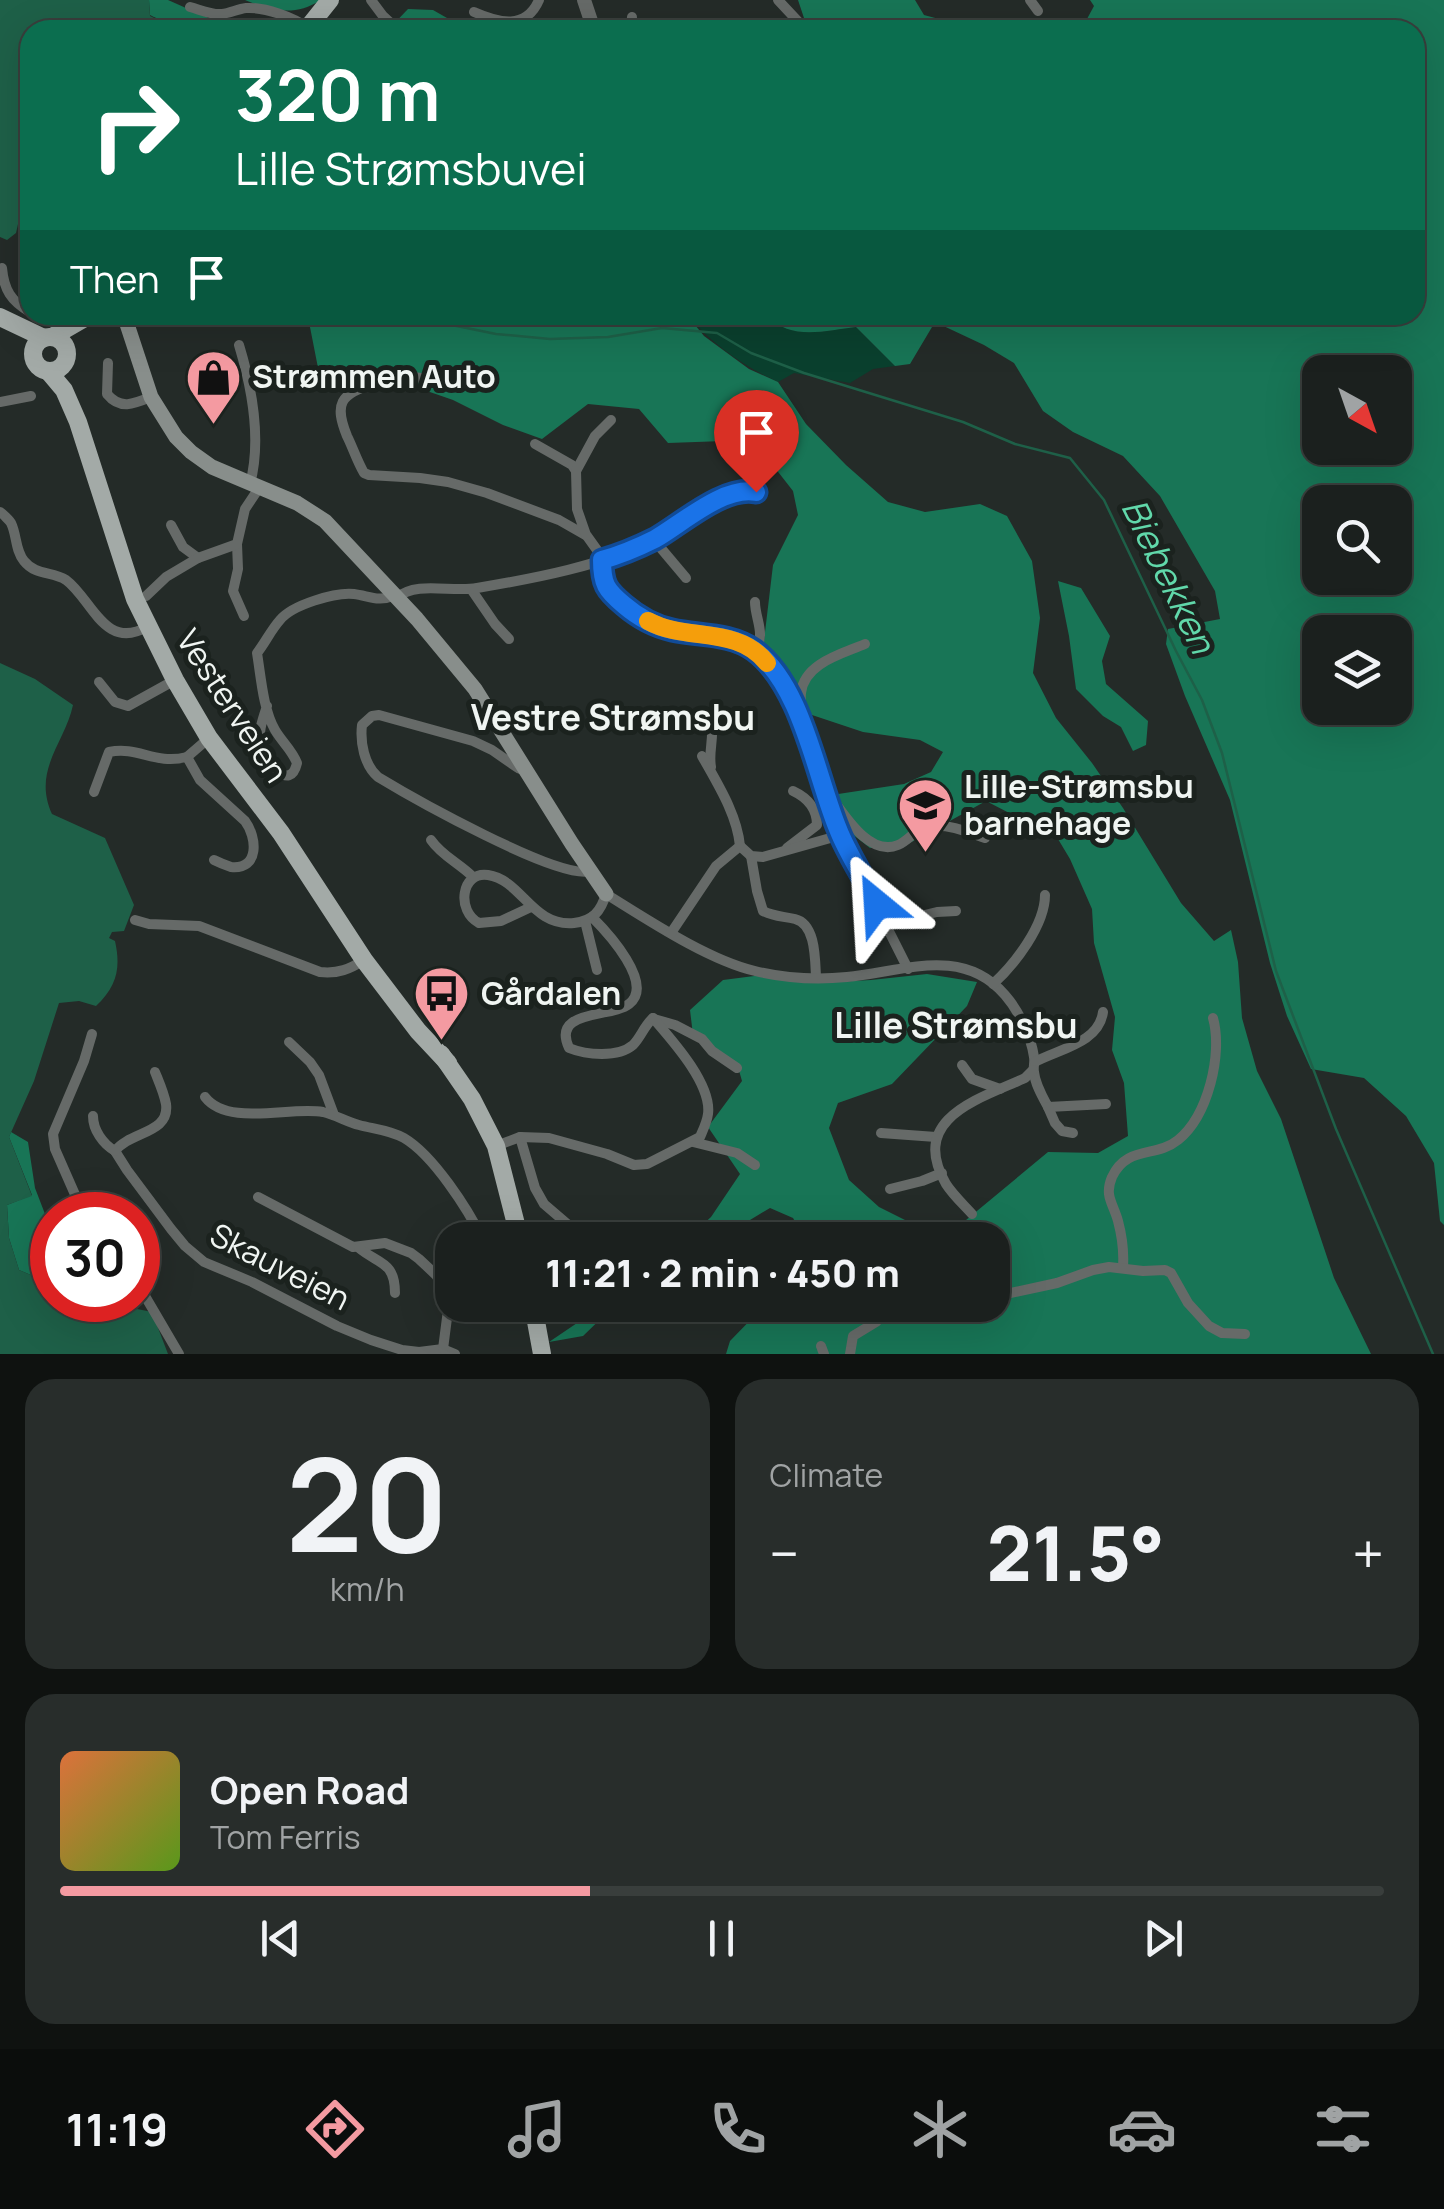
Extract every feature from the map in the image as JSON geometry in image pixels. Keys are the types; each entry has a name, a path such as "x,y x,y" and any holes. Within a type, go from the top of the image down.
{"main road":[{"path":"314,20 330,0"},
{"path":"0,318 43,342"},
{"path":"73,325 43,342 38,366 60,361 82,325"},
{"path":"118,325 134,352"},
{"path":"127,325 151,397 167,425 190,452 212,467 297,503 325,521 417,619 461,670 606,894"},
{"path":"0,326 43,342 62,341 60,361"},
{"name":"Vesterveien","path":"60,361 123,567 147,627 175,680 210,738 282,833 364,960 422,1028 472,1099 496,1146 516,1222"},
{"path":"533,1322 542,1354"}],"street":[{"path":"371,0 387,20"},
{"path":"474,12 491,20 519,20 533,13 539,0"},
{"path":"778,0 796,20"},
{"path":"1030,0 1038,11"},
{"path":"190,7 222,14 248,8 295,20"},
{"path":"2,268 9,296 20,305"},
{"path":"240,345 255,418 254,486 236,544 238,569 233,592 244,616"},
{"path":"108,363 108,394 116,402 133,404 151,397"},
{"path":"420,378 395,378 356,389 342,400 340,416 364,473 448,482 487,493 559,520 586,536"},
{"path":"0,402 32,396"},
{"path":"576,471 595,436 610,420"},
{"path":"535,444 572,464 576,471 577,510 586,536 602,556 607,590 632,612 654,624 718,636 754,650 788,692 803,724"},
{"path":"267,706 260,733 261,748 272,766 291,775 298,763 274,729 256,653 281,617 298,608 336,593 374,599 422,588 471,589 602,560 654,540 736,491 756,492"},
{"path":"0,512 10,522 19,553 32,568 68,581 108,628 133,632 147,627"},
{"path":"171,525 183,547 198,558"},
{"path":"654,540 686,578"},
{"path":"146,596 166,577 198,558 236,544"},
{"path":"471,589 509,639"},
{"path":"754,650 761,635 755,602"},
{"path":"865,644 824,661 806,677 801,697 803,724 840,835 908,969"},
{"path":"99,682 115,702 128,706 175,680"},
{"path":"527,770 461,736 379,715 362,724 367,763 378,777 446,816 512,847 571,872 590,872"},
{"path":"711,718 714,732 710,761 714,778"},
{"path":"94,792 110,752 122,750 161,760 186,757 210,738"},
{"path":"702,756 736,828 740,846 752,856 773,856 840,835"},
{"path":"186,757 200,780 245,821 254,835 254,852 243,864 229,866 214,860"},
{"path":"773,856 817,826 813,807 793,791"},
{"path":"827,794 857,832 880,845 898,845 916,831 935,825 985,838"},
{"path":"431,840 443,855 473,877"},
{"path":"672,932 716,866 740,846"},
{"path":"752,856 763,910 772,916 799,919 808,928 816,977"},
{"path":"531,907 492,924 473,920 464,904 465,891 473,877 485,874 514,890 531,907 557,922 568,923 589,919 602,906 606,894 728,962 784,976 842,978 938,964 962,967 994,984 1015,1009 1031,1044 1040,1094 1055,1123 1062,1131 1073,1133"},
{"path":"994,984 1035,930 1045,910 1045,895"},
{"path":"887,924 937,912 956,912"},
{"path":"589,919 597,970"},
{"path":"589,919 635,972 638,986 636,998 628,1006 576,1020 568,1026 565,1034 569,1048 623,1051 653,1018"},
{"path":"136,920 199,926 320,972 346,971 364,960"},
{"path":"972,1214 947,1185 935,1154 936,1136 951,1115 1025,1078 1034,1066 1090,1034 1101,1022 1102,1012"},
{"path":"653,1018 702,1039 737,1068"},
{"path":"496,1146 520,1136 549,1138 626,1163 647,1164 694,1142 700,1137 708,1114 705,1092 653,1018"},
{"path":"1123,1267 1118,1218 1108,1197 1112,1178 1125,1159 1179,1140 1197,1116 1216,1058 1213,1018"},
{"path":"74,1192 53,1134 92,1034"},
{"path":"289,1042 319,1075 334,1115"},
{"path":"84,1061 97,1067"},
{"path":"962,1064 972,1080 1001,1090"},
{"path":"116,1151 126,1140 156,1128 164,1117 167,1107 156,1072"},
{"path":"205,1097 214,1107 236,1113 306,1111 334,1115 398,1135 408,1140 458,1195 473,1222"},
{"path":"1048,1107 1106,1104"},
{"name":"Skauveien","path":"92,1116 93,1127 116,1151 185,1246 204,1262 371,1340 402,1350 442,1350 455,1354"},
{"path":"881,1133 936,1136"},
{"path":"520,1136 544,1204 565,1222"},
{"path":"694,1142 736,1153 755,1166"},
{"path":"890,1189 942,1172"},
{"path":"258,1197 389,1267 395,1293"},
{"path":"359,1248 378,1243 392,1245 419,1258 441,1281 448,1310 442,1350"},
{"path":"1010,1293 1093,1270 1166,1270 1208,1326 1222,1333 1245,1334"},
{"path":"160,1322 178,1354"},
{"path":"850,1354 853,1336 876,1322"}],"shaded area":[{"path":"0,0 149,0 150,16 161,20 20,20 20,226 7,240 0,237"},
{"path":"149,0 168,0 213,20 162,20 150,15"},
{"path":"245,0 321,0 302,9 283,10"},
{"path":"798,0 915,0 924,15 943,20 805,20"},
{"path":"1090,0 1444,0 1444,1225 1440,1221 1434,1163 1406,1116 1364,1078 1311,1069 1287,1016 1230,800 1166,644 1168,629 1220,619 1215,591 1160,496 1123,456 1073,432 1043,411 1014,363 941,325 1425,325 1425,20 1086,20 1094,6"},
{"path":"408,9 433,10 450,20 398,20"},
{"path":"310,325 695,325 749,369 778,382 806,424 888,502 925,512 980,504 1007,516 1032,561 1040,618 1033,673 1056,718 1123,808 1181,903 1214,941 1231,930 1242,1018 1257,1071 1281,1119 1334,1278 1371,1354 726,1354 730,1341 748,1322 1010,1322 1010,1222 964,1222 1048,1152 1098,1153 1128,1136 1124,1083 1112,1050 1115,1017 1094,943 1092,909 1070,859 1046,819 1017,817 986,801 908,844 870,848 834,820 825,796 904,784 931,772 943,752 920,740 863,732 809,714 797,724 764,668 763,649 773,565 798,515 793,491 758,446 724,441 668,443 639,409 588,404 542,439 401,382 345,394 320,378"},
{"path":"697,325 780,325 821,332 856,327 895,366 873,369 850,383 794,373 778,382"},
{"path":"780,325 933,325 910,364 895,366 856,327 797,331"},
{"path":"1058,581 1081,588 1110,636 1102,661 1106,684 1148,721 1146,745 1133,751 1121,727 1103,716 1076,689"},
{"path":"0,663 35,679 73,705 48,770 47,798 52,814 105,838 134,905 124,931 112,932 109,938 115,941 118,960 113,984 103,999 96,1006 79,1001 59,1003 34,1081 9,1137 30,1192 30,1197 7,1205 9,1238 19,1270 30,1275 30,1322 156,1322 168,1354 0,1354"},
{"path":"927,974 977,982 967,1006 892,1084 838,1103 829,1128 849,1180 879,1207 909,1222 795,1222 770,1208 747,1222 706,1222 740,1174 708,1127 742,1081 738,1067 693,1035 690,1010 723,980 762,975 815,983"},
{"path":"11,1132 28,1142 37,1192 31,1192 9,1137"},
{"path":"30,1196 30,1275 19,1270 9,1238 7,1205"},
{"path":"579,1322 597,1322 583,1336 549,1342"}],"waterway":[{"name":"Biebekken","path":"452,325 550,339 608,337 662,328 717,333 751,353 804,373 963,422 1015,444 1070,458 1104,500 1202,700 1222,753 1276,971 1336,1129 1433,1354"}],"slow traffic":[{"path":"648,621 671,630 718,636 750,647 767,663"}],"place":[{"name":"Strømmen Auto","path":"213,426"},
{"name":"Lille-Strømsbu barnehage","path":"925,854"},
{"name":"Gårdalen","path":"442,1043"}],"district":[{"name":"Vestre Strømsbu","path":"613,718"},
{"name":"Lille Strømsbu","path":"956,1026"}],"route":[{"path":"756,492 736,491 654,540 602,560 603,580 614,597 654,624 718,636 750,647 762,657 788,692 803,724 838,830 877,904"}]}
